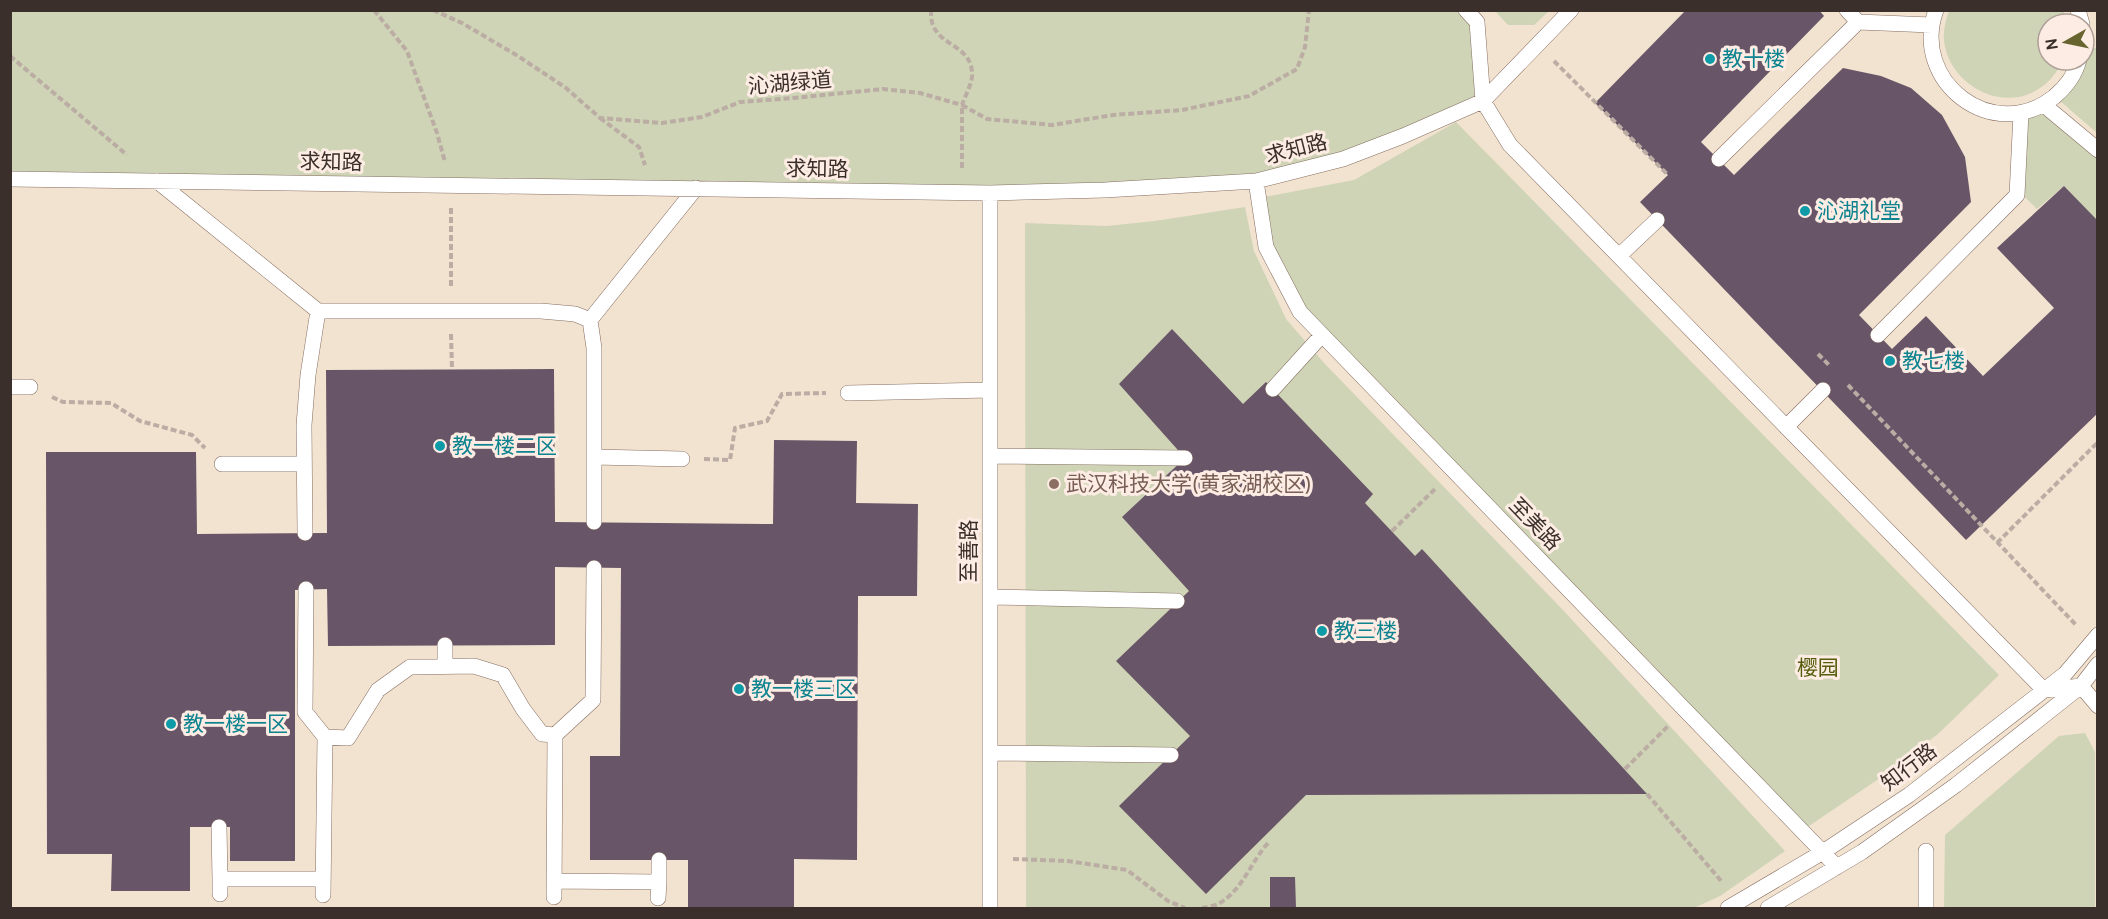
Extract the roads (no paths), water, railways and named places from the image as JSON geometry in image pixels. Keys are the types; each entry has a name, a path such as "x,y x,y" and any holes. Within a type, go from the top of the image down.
{"lane":[{"path":"1466,10 1477,22 1483,102 1510,145 2044,690 2097,684"},
{"name":"求知路","path":"10,179 990,193 1105,190 1256,181 1343,159 1483,102 1571,10"},
{"path":"1847,10 1858,22"},
{"path":"1719,159 1858,22 1934,18 1931,49 1939,72 1953,92 1973,106 1997,113 2021,113 2044,105 2063,90 2076,72"},
{"path":"2044,105 2097,150"},
{"path":"1878,335 2017,195 2021,113"},
{"path":"157,181 318,311 541,311 575,314 590,320"},
{"name":"至美路","path":"1256,181 1266,247 1300,312 1837,867"},
{"path":"594,522 594,348 590,320 696,188"},
{"name":"至善路","path":"990,193 990,909"},
{"path":"1619,256 1657,220"},
{"path":"305,533 304,425 308,375 318,311"},
{"path":"1272,389 1322,335"},
{"path":"10,387 30,387"},
{"path":"848,393 990,390"},
{"path":"1786,427 1823,390"},
{"path":"990,456 1185,458"},
{"path":"594,457 682,459"},
{"path":"222,464 304,464"},
{"path":"594,568 593,700 555,735 554,889 658,882"},
{"path":"219,827 220,887 323,887 325,737 306,712 306,589"},
{"path":"990,597 1177,602"},
{"name":"知行路","path":"1734,905 1823,852 1909,795 2065,674 2095,639"},
{"path":"445,645 445,666"},
{"name":"知行路","path":"1768,909 1862,852 1956,784 2081,686 2097,664"},
{"path":"325,737 348,738 378,690 410,667 445,666 474,666 502,675 523,710 542,734 555,735"},
{"path":"2081,686 2097,706"},
{"path":"990,753 1171,755"},
{"path":"1926,851 1926,909"},
{"path":"658,860 658,898"}],"place":[{"name":"教十楼","path":"1710,59"},
{"name":"沁湖礼堂","path":"1805,211"},
{"name":"教七楼","path":"1890,361"},
{"name":"教一楼二区","path":"440,446"},
{"name":"武汉科技大学(黄家湖校区)","path":"1054,484"},
{"name":"教三楼","path":"1322,631"},
{"name":"教一楼三区","path":"739,689"},
{"name":"教一楼一区","path":"171,724"}],"park label":[{"name":"樱园","path":"1818,668"}]}
